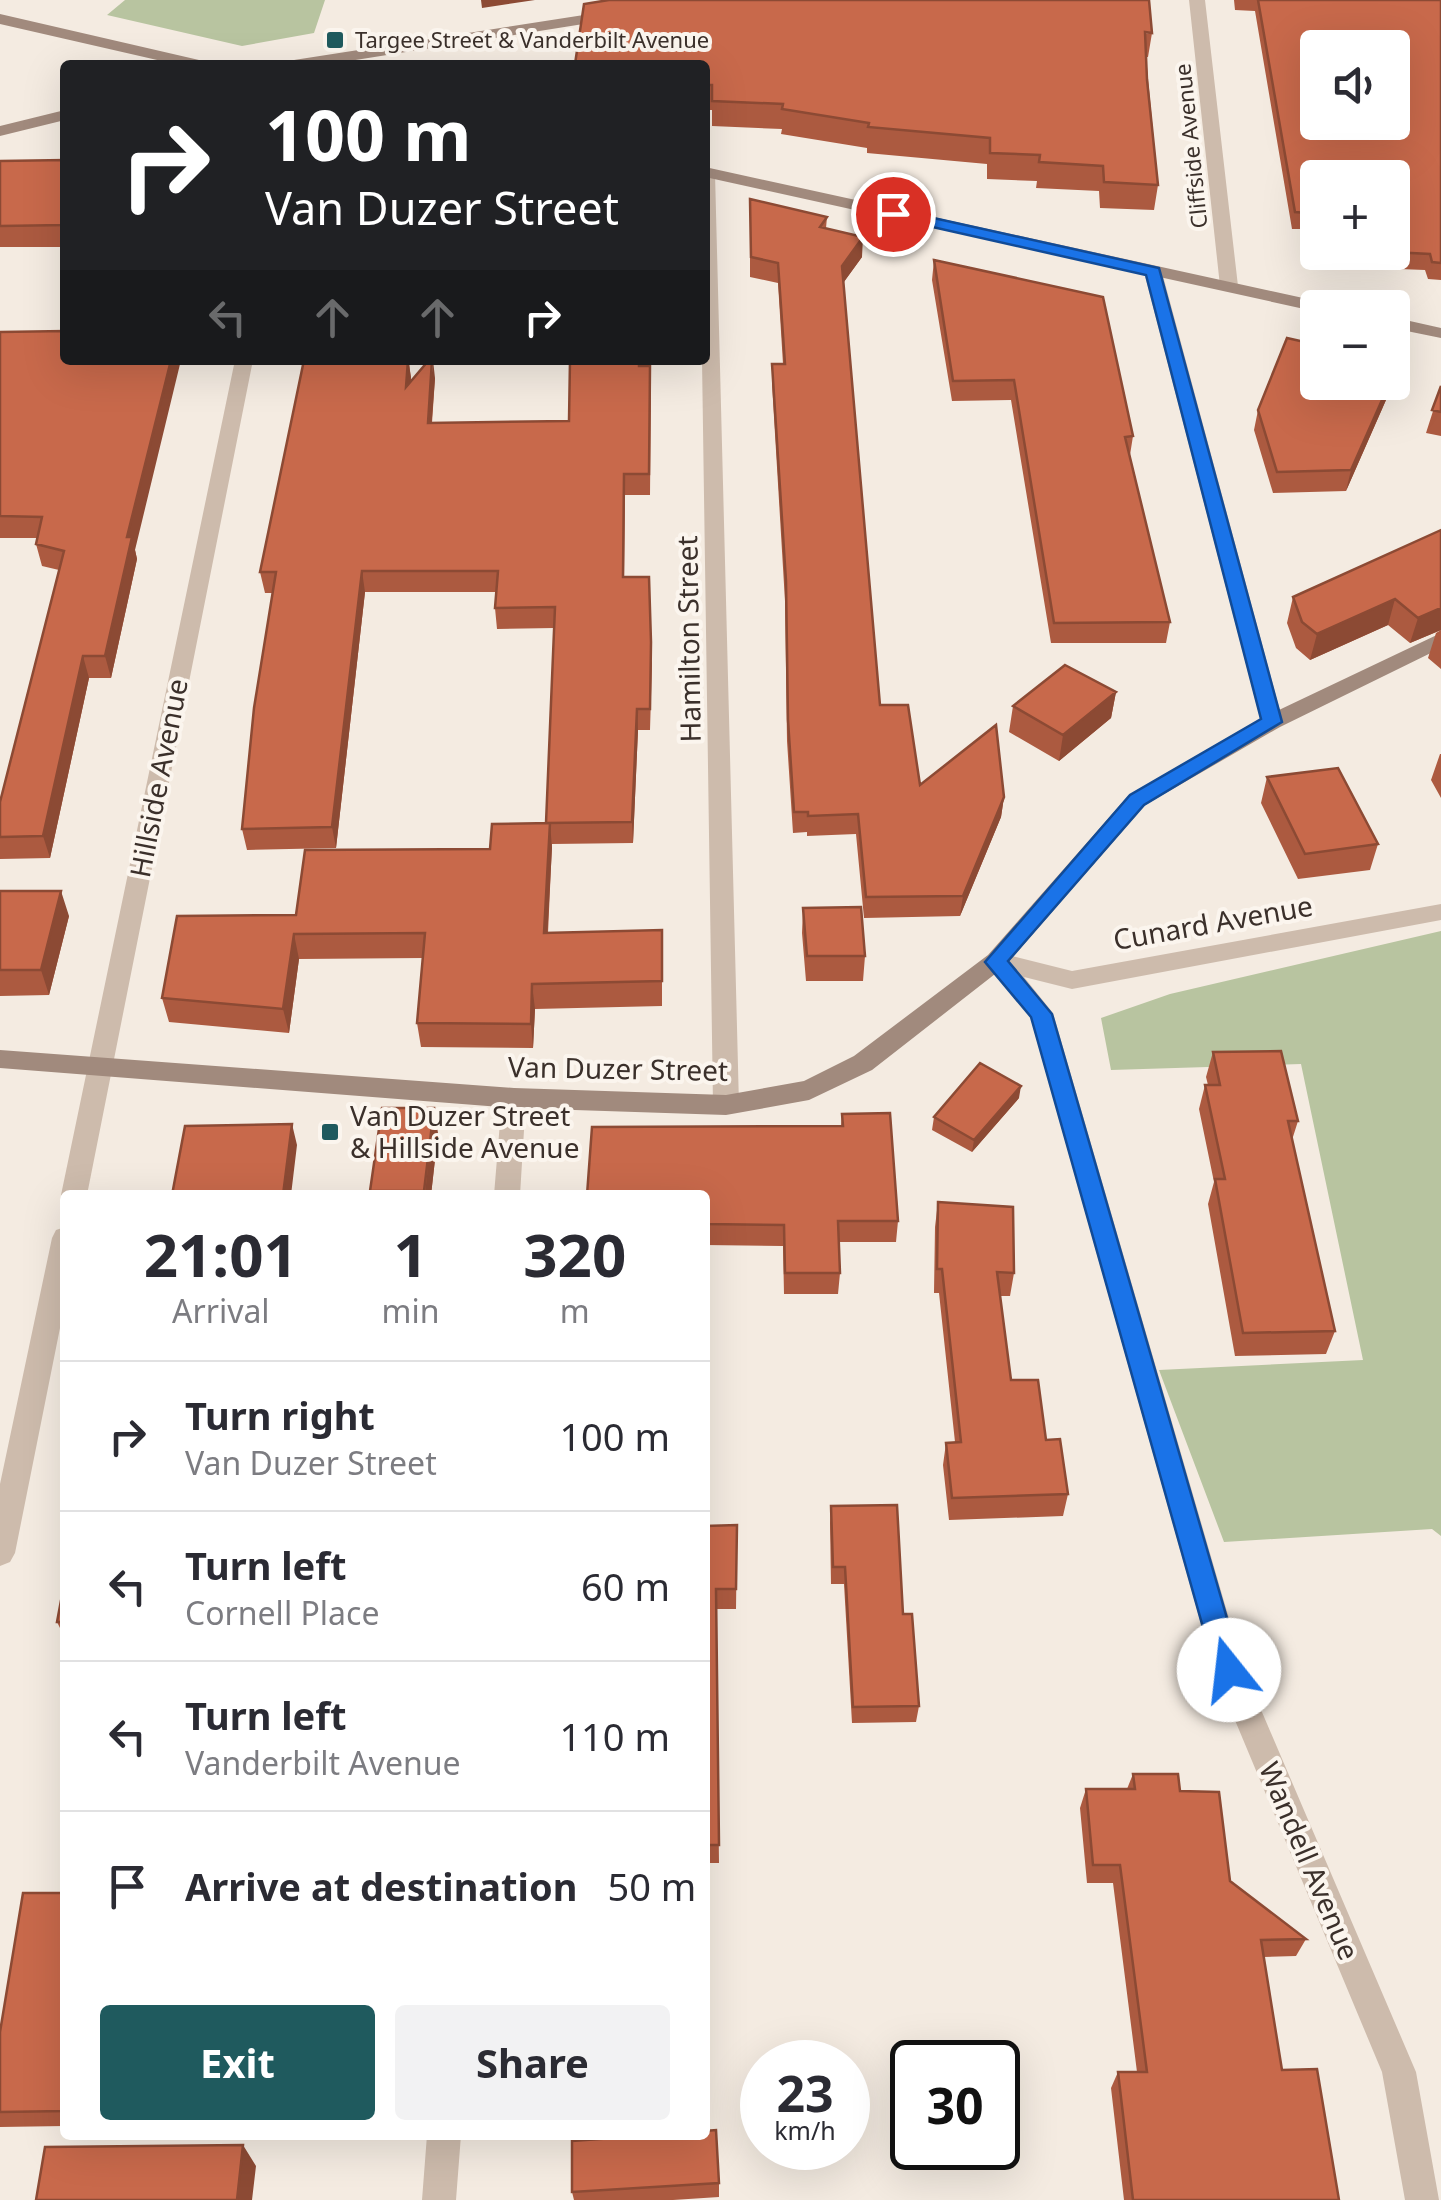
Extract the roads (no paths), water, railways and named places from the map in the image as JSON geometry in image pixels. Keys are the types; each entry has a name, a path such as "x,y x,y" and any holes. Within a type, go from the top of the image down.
{"main road":[{"path":"331,60 638,12"},
{"path":"0,19 177,60"},
{"path":"0,131 60,116"},
{"path":"710,173 1300,302"},
{"path":"1410,326 1441,333"},
{"name":"Van Duzer Street","path":"0,1059 514,1098 726,1105 809,1090 863,1063 996,962 1137,800 1272,722 1441,640"}],"street":[{"name":"Cliffside Avenue","path":"1198,0 1229,286"},
{"path":"1153,272 1272,722"},
{"name":"Hamilton Street","path":"710,359 726,1105"},
{"name":"Hillside Avenue","path":"75,1190 243,365"},
{"name":"Cunard Avenue","path":"996,962 1072,980 1441,912"},
{"name":"Wandell Avenue","path":"996,962 1041,1014 1229,1670 1399,2072 1422,2200"},
{"path":"507,1190 514,1098"},
{"path":"0,1554 60,1262"},
{"path":"440,2200 444,2140"}],"place":[{"name":"Targee Street & Vanderbilt Avenue","path":"335,40"},
{"name":"Van Duzer Street & Hillside Avenue","path":"330,1132"}]}
